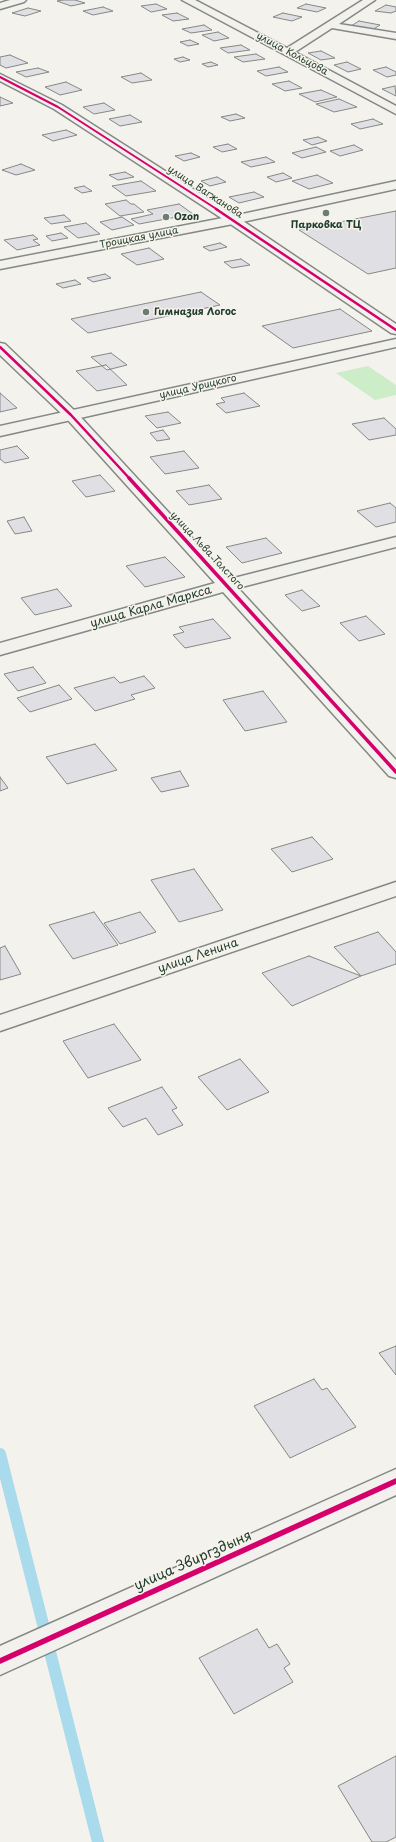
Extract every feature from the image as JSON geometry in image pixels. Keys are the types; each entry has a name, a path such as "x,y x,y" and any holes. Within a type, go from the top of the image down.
{"street":[{"path":"0,6 21,0"},
{"name":"улица Кольцова","path":"187,0 215,13 396,111"},
{"path":"286,52 370,0"},
{"path":"330,25 396,36"},
{"name":"улица Вагжанова","path":"0,77 58,107 234,220 396,330"},
{"name":"Троицкая улица","path":"0,265 234,220 396,185"},
{"name":"улица Урицкого","path":"0,431 396,342"},
{"name":"улица Льва Толстого","path":"0,347 71,415 228,585 396,772"},
{"name":"улица Карла Маркса","path":"0,649 228,585 396,542"},
{"name":"улица Ленина","path":"0,1023 396,889"},
{"name":"улица Звиргздыня","path":"0,1661 396,1481"}],"green space":[{"path":"368,366 396,385 396,395 375,400 336,373"}],"building":[{"path":"75,0 85,3 71,6 57,1"},
{"path":"156,4 167,9 151,12 141,6"},
{"path":"306,4 326,8 317,12 297,8"},
{"path":"386,5 396,7 396,11 391,13 375,11"},
{"path":"103,7 113,11 93,15 83,11"},
{"path":"28,8 41,11 25,16 12,13"},
{"path":"177,13 189,19 173,21 162,15"},
{"path":"283,13 302,17 292,21 273,17"},
{"path":"359,21 380,25 372,30 351,26"},
{"path":"204,25 212,30 191,33 182,29"},
{"path":"218,32 229,38 214,41 202,35"},
{"path":"190,40 199,44 188,46 180,42"},
{"path":"241,45 250,50 228,53 220,48"},
{"path":"321,51 335,58 321,60 308,53"},
{"path":"256,54 265,59 243,62 234,57"},
{"path":"10,55 28,63 6,68 0,65 0,57"},
{"path":"183,57 190,60 180,62 174,59"},
{"path":"211,62 218,65 208,67 202,64"},
{"path":"347,62 361,69 348,72 334,65"},
{"path":"279,67 288,72 266,76 257,71"},
{"path":"386,67 396,72 396,75 387,77 373,70"},
{"path":"38,68 49,72 26,77 16,72"},
{"path":"141,73 152,80 132,83 121,77"},
{"path":"289,81 302,88 285,91 272,84"},
{"path":"66,82 82,90 60,95 45,87"},
{"path":"395,86 396,96 382,89"},
{"path":"321,90 337,97 315,102 299,94"},
{"path":"0,97 13,103 0,106"},
{"path":"339,99 357,107 334,112 316,104"},
{"path":"104,103 115,110 94,114 83,107"},
{"path":"236,114 245,118 230,121 221,117"},
{"path":"130,115 142,122 120,126 109,119"},
{"path":"373,119 383,124 360,129 351,124"},
{"path":"66,130 77,135 53,141 42,135"},
{"path":"318,137 327,141 312,145 303,140"},
{"path":"228,144 237,149 222,152 213,147"},
{"path":"354,145 363,150 340,156 330,151"},
{"path":"316,147 326,152 302,158 292,153"},
{"path":"191,153 200,157 184,161 175,156"},
{"path":"266,157 275,162 251,167 241,162"},
{"path":"21,164 35,170 16,175 2,170"},
{"path":"125,172 134,177 118,180 109,175"},
{"path":"283,173 292,178 276,182 267,177"},
{"path":"317,175 333,183 309,189 292,181"},
{"path":"217,177 226,182 210,186 201,181"},
{"path":"141,181 156,191 126,196 112,186"},
{"path":"84,186 92,191 82,193 74,188"},
{"path":"254,192 264,197 239,203 229,197"},
{"path":"126,200 144,212 120,216 105,204"},
{"path":"179,204 193,214 139,224 131,219 153,214 147,210"},
{"path":"396,211 396,268 368,274 299,230"},
{"path":"64,215 71,221 51,224 44,218"},
{"path":"122,217 134,225 112,230 100,222"},
{"path":"86,223 100,234 78,238 64,227"},
{"path":"61,233 68,238 52,241 46,236"},
{"path":"33,235 38,239 33,240 40,245 17,250 4,240"},
{"path":"220,243 227,247 210,251 203,247"},
{"path":"149,248 164,259 137,265 121,254"},
{"path":"241,259 250,265 232,268 224,262"},
{"path":"105,274 111,278 93,282 87,278"},
{"path":"75,280 81,284 63,288 56,284"},
{"name":"Гимназия Логос","path":"201,292 220,305 88,333 71,319"},
{"path":"340,309 372,331 293,348 262,326"},
{"path":"111,353 127,365 107,370 91,357"},
{"path":"106,365 127,385 97,391 76,371"},
{"path":"0,393 17,408 0,412"},
{"path":"244,393 260,406 226,413 216,404 225,402 221,398"},
{"path":"168,412 181,423 157,428 145,416"},
{"path":"384,418 396,429 396,435 369,440 352,424"},
{"path":"163,430 170,439 157,441 150,433"},
{"path":"17,446 29,458 5,463 0,459 0,450"},
{"path":"184,451 199,468 165,474 150,457"},
{"path":"100,475 115,491 86,497 72,481"},
{"path":"209,485 222,499 189,505 176,491"},
{"path":"390,503 396,508 396,522 376,527 357,511"},
{"path":"24,517 32,531 15,534 7,521"},
{"path":"266,538 282,553 242,563 226,547"},
{"path":"165,557 185,577 145,587 126,566"},
{"path":"57,589 72,606 35,615 21,598"},
{"path":"302,590 320,606 302,611 285,595"},
{"path":"366,616 385,634 359,641 340,623"},
{"path":"213,619 231,638 185,648 173,635 184,632 179,627"},
{"path":"33,667 46,683 18,691 4,674"},
{"path":"144,676 155,688 131,695 135,699 95,711 74,688 114,677 120,683"},
{"path":"59,685 72,699 30,712 17,698"},
{"path":"263,691 287,722 245,731 223,700"},
{"path":"95,744 117,770 67,784 46,757"},
{"path":"180,771 189,786 161,792 151,778"},
{"path":"0,777 8,788 0,791"},
{"path":"312,837 333,859 292,872 271,849"},
{"path":"194,869 223,910 179,922 151,880"},
{"path":"94,912 118,945 73,959 49,925"},
{"path":"140,912 156,932 120,944 104,923"},
{"path":"378,932 396,952 396,964 361,976 334,947"},
{"path":"5,946 21,974 0,980 0,948"},
{"path":"309,956 361,976 292,1006 262,973"},
{"path":"114,1024 141,1060 88,1078 63,1041"},
{"path":"240,1059 269,1092 227,1110 198,1077"},
{"path":"162,1087 177,1108 172,1110 183,1125 158,1135 146,1118 123,1127 108,1108"},
{"path":"396,1346 396,1375 379,1353"},
{"path":"314,1379 322,1390 327,1388 356,1427 290,1458 254,1406"},
{"path":"257,1629 269,1648 277,1644 290,1664 284,1668 293,1682 234,1714 199,1658"},
{"path":"396,1756 396,1837 386,1842 372,1842 338,1786"}],"waterway":[{"path":"0,1454 98,1842"}],"cycle path":[{"path":"0,77 58,107 233,220 396,330"},
{"path":"0,347 71,415 396,772"},
{"path":"0,1661 396,1481"}],"place":[{"name":"Парковка ТЦ","path":"326,213"},
{"name":"Ozon","path":"166,217"},
{"name":"Гимназия Логос","path":"146,312"}]}
